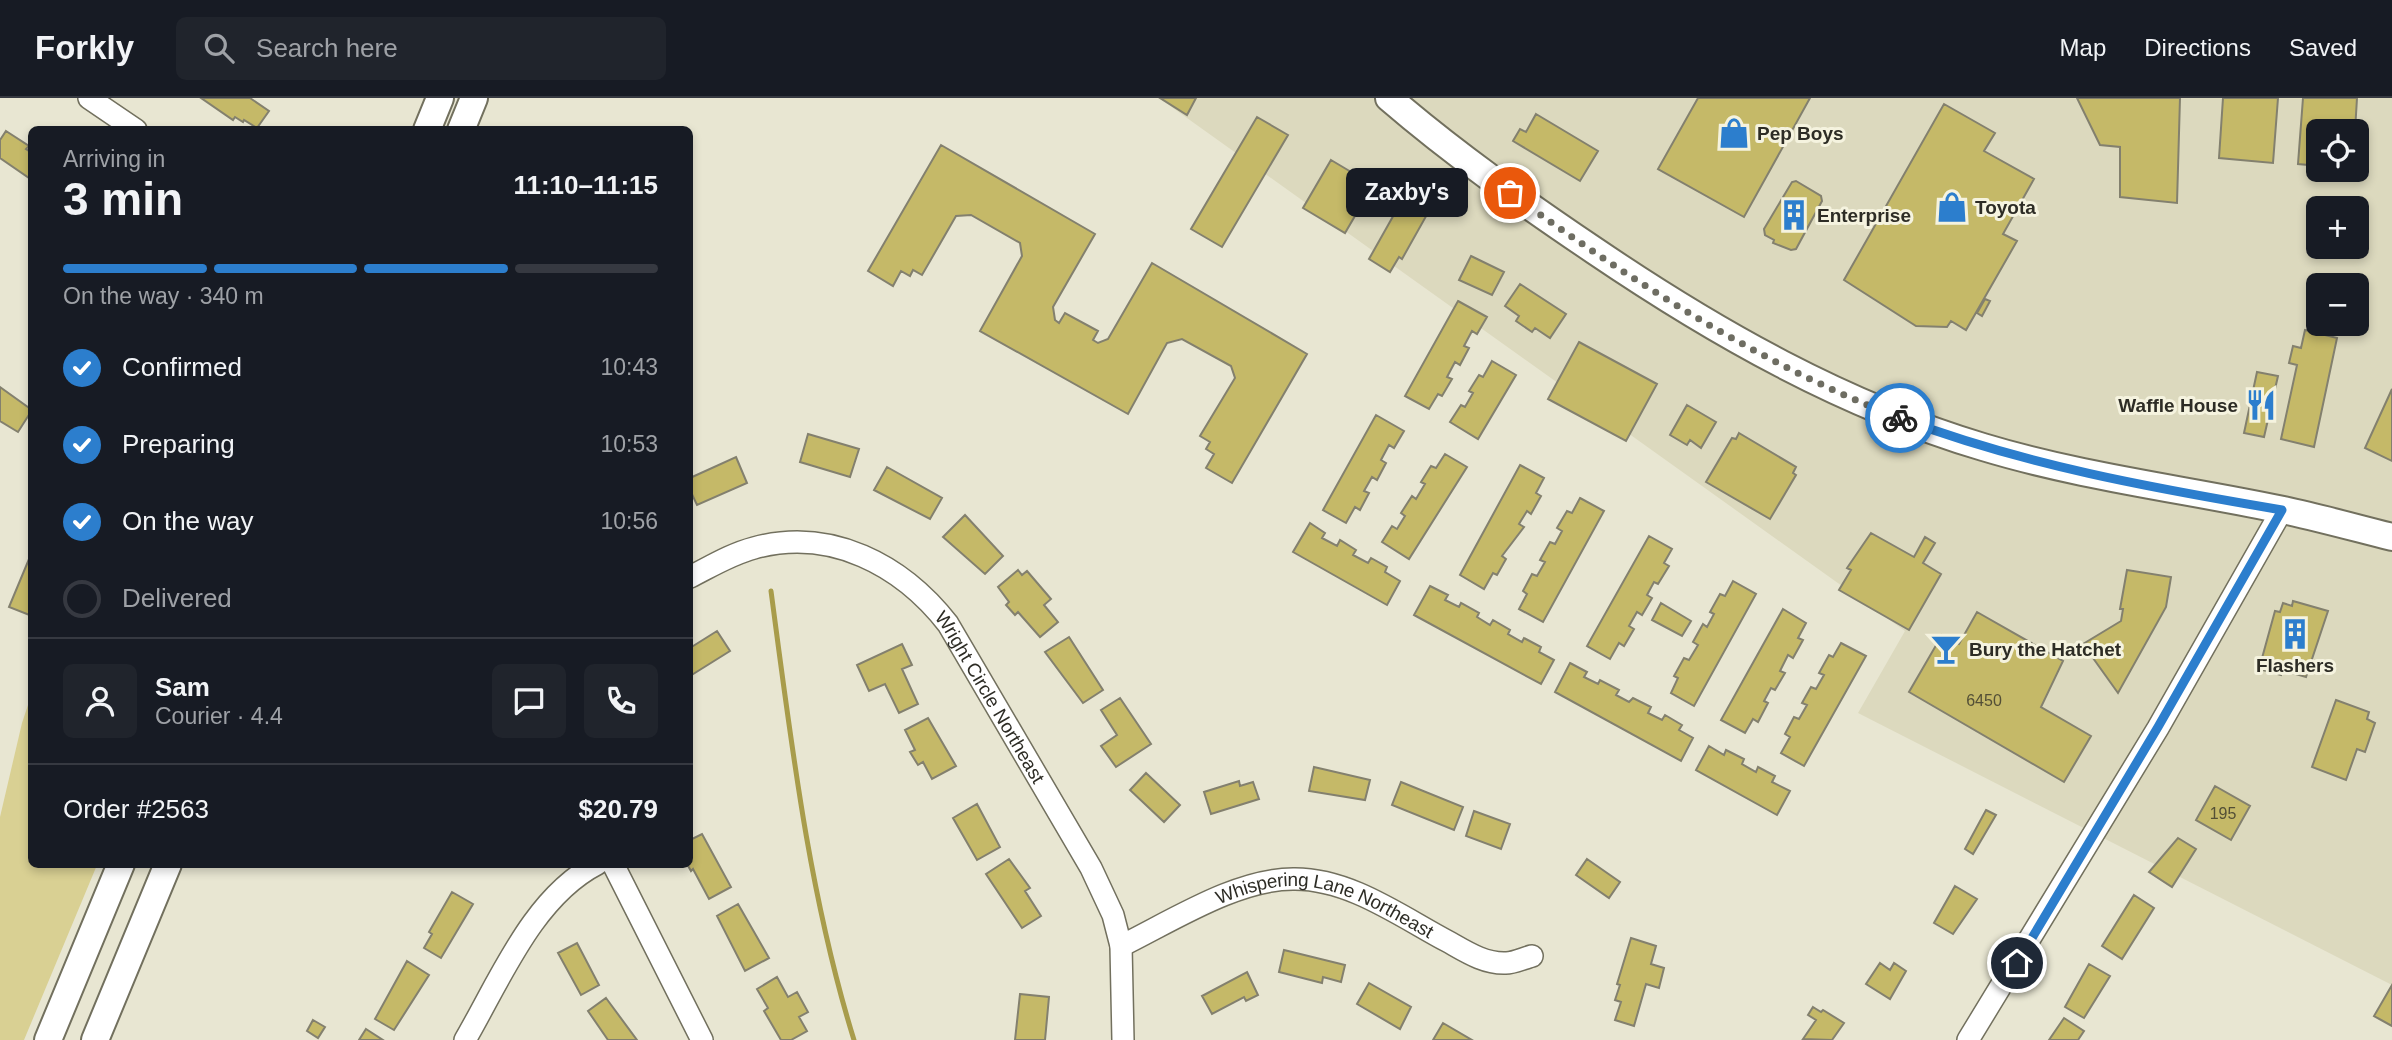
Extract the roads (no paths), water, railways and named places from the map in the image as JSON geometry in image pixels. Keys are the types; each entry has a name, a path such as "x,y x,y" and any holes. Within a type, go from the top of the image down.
{"main road":[{"path":"429,126 440,98"},
{"path":"463,126 474,98"},
{"path":"1389,98 1489,178 1661,296 1796,372 1888,413 1982,447 2112,480 2282,510 2392,537"},
{"path":"48,1040 119,868"},
{"path":"95,1040 166,868"}],"street":[{"path":"89,98 130,126"},
{"path":"1968,1040 2158,727 2282,510"},
{"name":"Wright Circle Northeast","path":"693,576 753,548 781,543 813,543 844,548 873,559 915,587 948,624 1091,868 1113,915 1121,946 1123,1040"},
{"path":"464,1040 536,917 568,883 591,868"},
{"path":"615,868 702,1040"},
{"name":"Whispering Lane Northeast","path":"1121,946 1240,889 1270,881 1296,879 1326,882 1356,892 1482,960 1507,963 1532,956"}],"waterway":[{"path":"771,591 794,761 813,874 838,985 854,1040"}],"place":[{"name":"Pep Boys","path":"1734,133"},
{"name":"Zaxby's","path":"1510,193"},
{"name":"Toyota","path":"1952,207"},
{"name":"Enterprise","path":"1794,215"},
{"name":"Waffle House","path":"2261,405"},
{"name":"Flashers","path":"2295,634"},
{"name":"Bury the Hatchet","path":"1946,649"}]}
